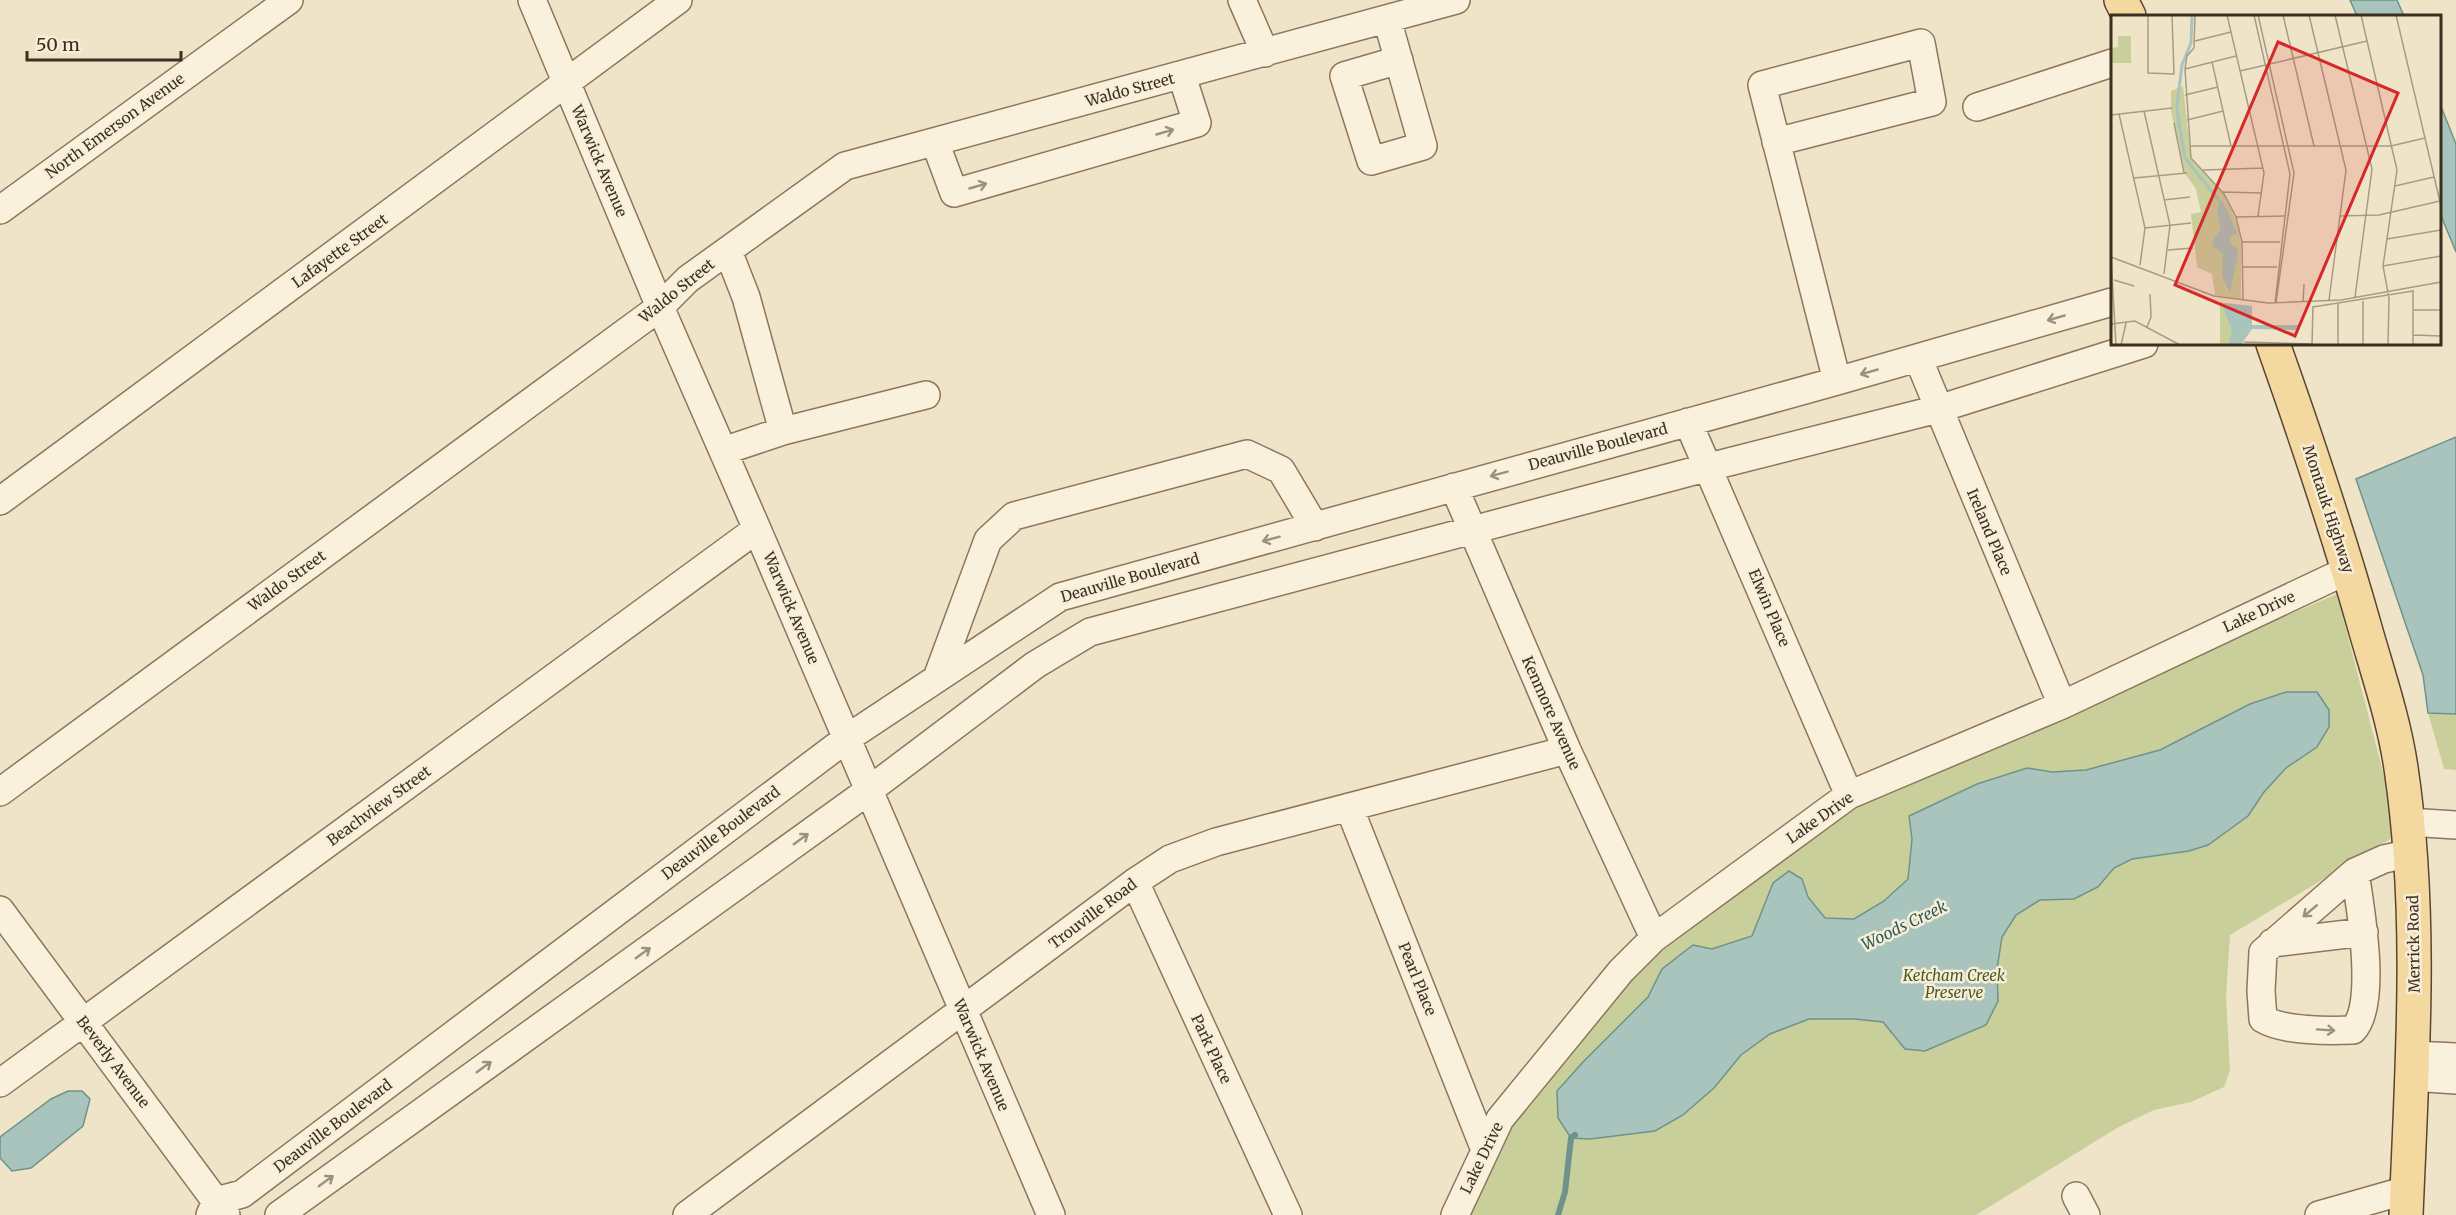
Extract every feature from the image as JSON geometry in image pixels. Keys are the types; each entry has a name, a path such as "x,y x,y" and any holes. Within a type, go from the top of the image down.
{"main road":[{"path":"2121,0 2128,15"},
{"name":"Montauk Highway","path":"2273,345 2349,570 2380,676"},
{"name":"Merrick Road","path":"2380,676 2401,765 2410,838 2415,932 2406,1203"}],"street":[{"name":"North Emerson Avenue","path":"0,210 289,0"},
{"name":"Warwick Avenue","path":"532,0 660,308 1051,1215"},
{"name":"Lafayette Street","path":"0,501 678,0"},
{"path":"1242,0 1265,53"},
{"name":"Waldo Street","path":"0,792 660,308 688,279 845,166 1456,0"},
{"path":"1387,19 1398,60"},
{"path":"1776,142 1932,102 1921,44 1762,85 1776,142 1837,381"},
{"path":"1977,108 2111,63"},
{"path":"935,142 954,193 1197,123 1182,76"},
{"path":"728,250 746,297 783,430"},
{"name":"Deauville Boulevard","path":"217,1210 242,1194 846,739 1060,597 1837,381 2111,302"},
{"path":"279,1215 868,791 1035,665 1090,632 1709,467 1938,409 2141,345"},
{"name":"Ireland Place","path":"1918,358 2062,705"},
{"path":"723,451 783,430 926,395"},
{"name":"Elwin Place","path":"1688,422 1849,795"},
{"path":"937,678 988,540 1014,516 1247,454 1281,470 1315,527"},
{"name":"Kenmore Avenue","path":"1454,487 1567,750 1654,938"},
{"name":"Beachview Street","path":"0,1083 757,529"},
{"name":"Lake Drive","path":"1455,1215 1500,1119 1621,971 1654,938 1849,795 2062,705 2349,570"},
{"name":"Trouville Road","path":"687,1215 1135,882 1170,859 1191,850 1567,750"},
{"name":"Pearl Place","path":"1349,807 1485,1150"},
{"path":"2355,872 2364,932 2365,992 2361,1022 2353,1030 2331,1031 2271,1024 2263,1019 2263,952 2355,872 2384,859 2410,838 2456,825"},
{"name":"Park Place","path":"1135,882 1288,1215"},
{"name":"Beverly Avenue","path":"0,910 217,1210"},
{"path":"2272,944 2364,932"},
{"path":"2412,1066 2456,1057"},
{"path":"2412,1066 2456,1080"},
{"path":"2319,1215 2406,1203"}],"green space":[{"name":"Ketcham Creek Preserve","path":"2337,594 2399,834 2230,935 2226,996 2230,1070 2224,1087 2191,1102 2154,1110 2117,1128 1976,1215 1464,1215 1510,1116 1590,1019 1678,931 1856,799"},
{"path":"2428,713 2456,714 2456,770 2444,769"}],"water":[{"path":"2350,0 2397,0 2404,15 2357,15"},
{"path":"2441,106 2456,144 2456,252 2441,215"},
{"path":"2456,437 2456,714 2428,713 2423,675 2356,479"},
{"path":"2286,692 2317,692 2329,710 2329,727 2317,747 2286,768 2264,792 2248,816 2208,845 2189,851 2132,859 2114,868 2098,887 2074,899 2040,900 2016,915 2002,937 1997,969 1998,1001 1986,1025 1925,1051 1905,1049 1883,1022 1855,1019 1809,1019 1770,1034 1741,1055 1714,1088 1683,1115 1655,1131 1590,1139 1571,1138 1558,1118 1557,1091 1648,997 1662,969 1693,945 1712,949 1752,936 1773,883 1789,871 1802,879 1808,897 1825,918 1854,919 1884,901 1908,879 1912,839 1909,816 1977,784 2027,768 2052,772 2086,770 2160,750 2250,704"},
{"path":"68,1091 82,1091 90,1099 83,1126 31,1168 12,1171 0,1158 0,1137 51,1099"}],"waterway":[{"name":"Woods Creek","path":"1558,1215 1565,1192 1571,1138 1575,1135"}]}
